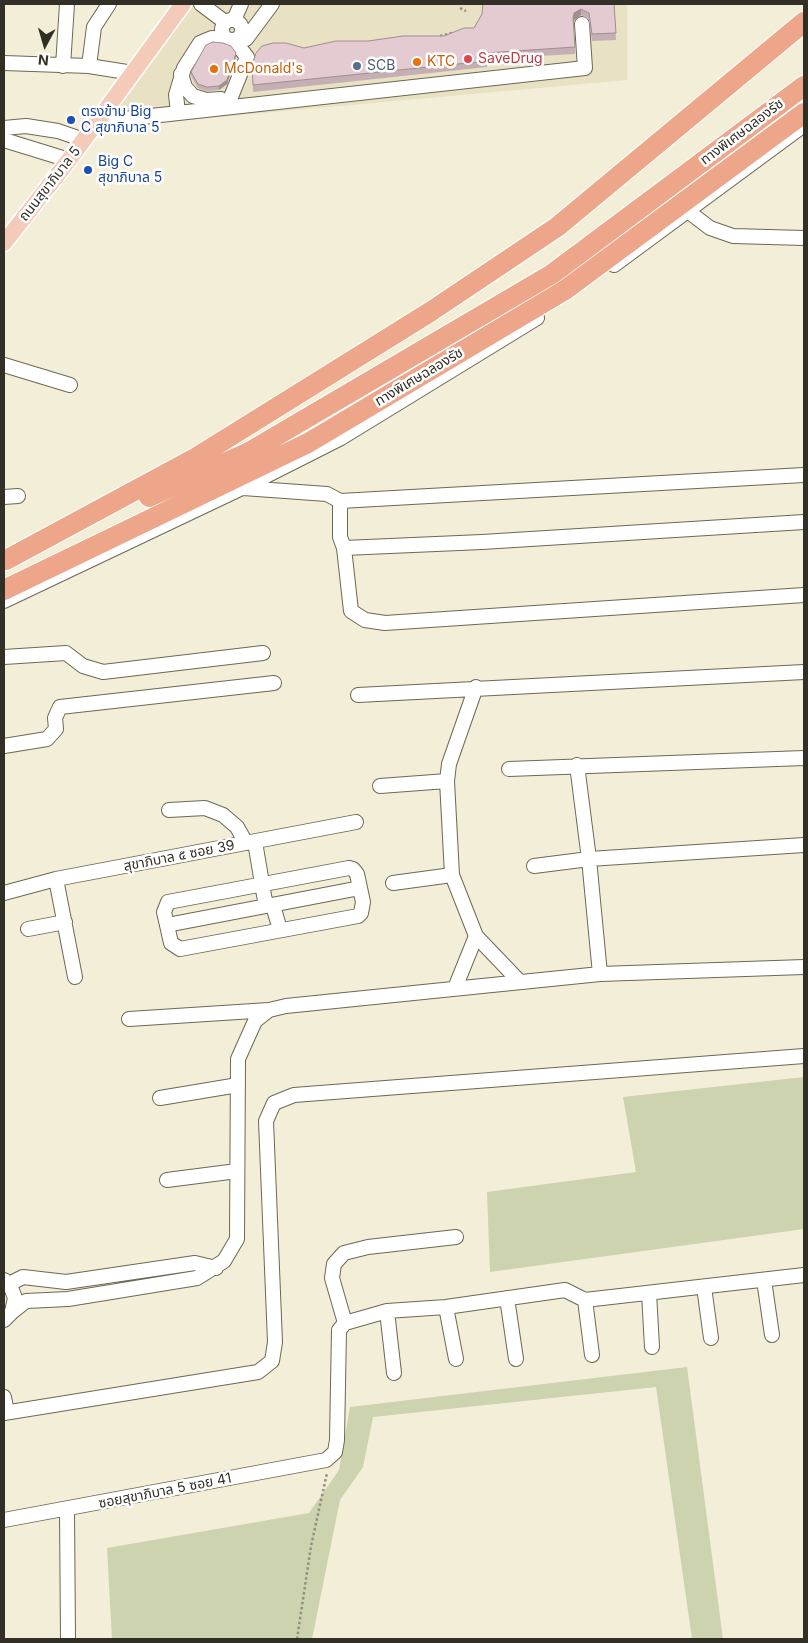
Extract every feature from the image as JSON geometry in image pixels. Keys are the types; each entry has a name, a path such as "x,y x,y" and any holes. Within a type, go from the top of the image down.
{"highway":[{"path":"5,561 196,458 430,312 557,227 804,22"},
{"name":"ทางพิเศษฉลองรัช","path":"5,561 249,452 552,274 804,86"},
{"name":"ทางพิเศษฉลองรัช","path":"4,590 308,443 565,290 804,113"}],"main road":[{"name":"ถนนสุขาภิบาล 5","path":"4,243 69,160 184,4"}],"street":[{"path":"62,66 67,4"},
{"path":"89,66 94,27 110,4"},
{"path":"201,4 237,27"},
{"path":"241,4 237,27 247,58"},
{"path":"237,27 272,4"},
{"path":"97,122 585,68 582,24"},
{"path":"178,112 176,95 182,74 196,48 212,38 225,39 236,43 245,51 247,58 226,107"},
{"path":"4,63 89,66 133,73"},
{"path":"182,74 187,91 200,99 220,99 234,90"},
{"path":"4,601 242,488 341,438 563,302 689,212 804,125"},
{"path":"4,128 26,126 58,131 84,140"},
{"path":"4,140 69,160"},
{"path":"689,212 710,228 733,236 804,238"},
{"path":"4,365 70,385"},
{"path":"242,488 326,494 340,501 804,475"},
{"path":"4,496 18,496"},
{"path":"340,501 340,537 344,548 351,611 365,620 385,623 804,595"},
{"path":"344,548 482,542 804,522"},
{"path":"4,657 66,653 83,666 103,672 263,653"},
{"path":"358,695 476,687 804,672"},
{"path":"4,746 46,739 56,729 55,718 60,707 274,683"},
{"path":"476,687 450,764 447,781 452,875 476,936 520,982"},
{"path":"509,769 804,758"},
{"path":"577,765 589,860 600,974"},
{"path":"380,786 447,781"},
{"path":"169,810 204,808 223,815 251,842 265,901 272,905 280,930"},
{"name":"สุขาภิบาล ๕ ซอย 39","path":"4,893 56,879 356,822"},
{"path":"534,866 589,860 804,845"},
{"path":"348,868 356,870 362,902 361,913 358,916 180,949 171,943 164,912 168,902 262,884 348,868"},
{"path":"393,883 452,875"},
{"path":"56,879 75,977"},
{"path":"167,925 360,888"},
{"path":"28,929 65,922"},
{"path":"455,988 476,936"},
{"path":"129,1019 269,1010 286,1006 600,974 804,967"},
{"path":"7,1319 26,1301 68,1299 129,1291 197,1278 216,1268 224,1261 237,1238 238,1059 255,1021 269,1010"},
{"path":"4,1397 5,1413 258,1372 272,1362 275,1342 266,1121 274,1103 294,1095 804,1056"},
{"path":"160,1098 238,1085"},
{"path":"167,1180 237,1171"},
{"path":"345,1323 332,1278 334,1264 344,1253 368,1247 456,1237"},
{"path":"7,1319 15,1298 6,1282 24,1277 66,1282 195,1263 216,1268"},
{"path":"125,1273 129,1291"},
{"path":"326,1460 335,1452 337,1440 339,1330 345,1323 387,1311 446,1307 565,1290 585,1300 804,1275"},
{"path":"764,1280 772,1335"},
{"path":"66,1282 68,1299"},
{"path":"704,1286 710,1338"},
{"path":"649,1293 652,1348"},
{"path":"507,1298 516,1359"},
{"path":"585,1300 592,1355"},
{"path":"446,1307 456,1359"},
{"path":"387,1311 394,1373"},
{"name":"ซอยสุขาภิบาล 5 ซอย 41","path":"4,1520 68,1510 326,1460"},
{"path":"68,1510 68,1639"}],"path":[{"path":"460,8 466,11"},
{"path":"433,38 452,33"},
{"path":"297,1639 311,1546 328,1468 326,1460"}],"shaded area":[{"path":"186,4 627,4 627,80 97,128"}],"green space":[{"path":"804,1077 804,1229 490,1272 487,1192 636,1172 623,1097"},
{"path":"687,1367 723,1639 692,1639 656,1387 373,1417 363,1467 340,1500 312,1639 112,1639 107,1548 309,1513 339,1470 350,1407"}],"building":[{"path":"483,4 614,4 616,33 592,34 589,13 581,9 574,13 573,18 575,47 485,53 487,61 253,85 252,65 256,53 262,46 273,43 286,43 304,48 336,41 368,41 403,36 444,36 464,28 474,28 482,14"},
{"path":"213,42 231,46 236,53 227,80 219,86 207,87 198,84 191,72 206,45"}],"place":[{"name":"SaveDrug","path":"468,59"},
{"name":"KTC","path":"417,62"},
{"name":"SCB","path":"357,66"},
{"name":"McDonald's","path":"214,69"},
{"name":"ตรงข้าม Big C สุขาภิบาล 5","path":"71,120"},
{"name":"Big C สุขาภิบาล 5","path":"88,170"}]}
